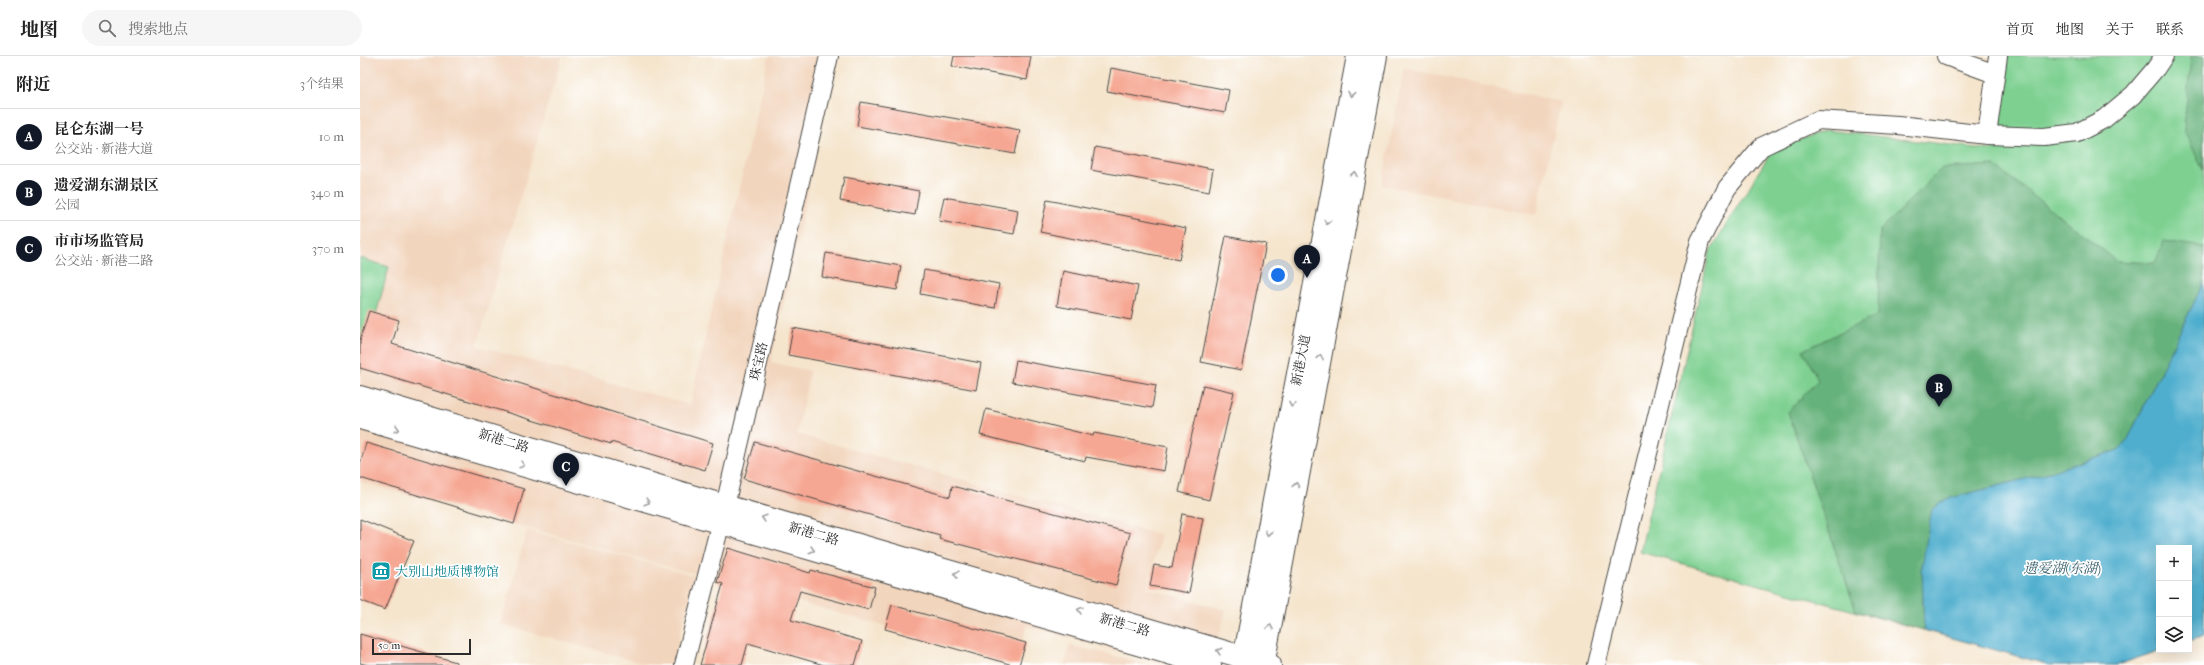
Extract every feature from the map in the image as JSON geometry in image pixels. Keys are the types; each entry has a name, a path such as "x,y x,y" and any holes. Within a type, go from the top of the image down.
{"main road":[{"name":"新港大道","path":"1257,663 1358,56"},
{"name":"新港大道","path":"1257,663 1376,56"},
{"name":"新港二路","path":"360,397 722,515 1210,665"},
{"name":"新港二路","path":"360,418 722,515 1257,663"}],"street":[{"name":"珠宝路","path":"684,665 722,515 829,56"},
{"path":"1946,56 1995,74"},
{"path":"1987,136 1998,56"},
{"path":"1596,665 1700,241 1727,188 1761,147 1818,120 1898,125 1987,136 2044,137 2077,133 2104,119 2133,95 2156,68 2164,56"}],"shaded area":[{"path":"360,56 562,56 477,346 690,405 769,56 837,56 771,362 810,371 797,434 1161,535 1147,588 1226,610 1211,665 1170,665 1027,626 1017,662 360,482 360,373 389,267 360,258"},
{"path":"1404,68 1561,102 1536,215 1382,185"},
{"path":"527,530 696,576 672,665 649,665 501,624"},
{"path":"1070,645 1152,665 1065,665"}],"green space":[{"path":"2007,56 2204,56 2204,636 2192,640 2192,545 2156,545 2156,652 2117,665 2050,665 1640,552 1710,251 1772,150 1826,130 1993,150"},
{"path":"2191,56 2204,56 2203,170 2184,130"},
{"path":"1994,165 2117,261 2155,263 2164,241 2204,247 2204,282 2126,443 2118,450 2040,475 1947,499 1922,566 1924,630 1856,611 1788,412 1818,380 1803,350 1878,315 1880,230 1942,168"},
{"path":"360,258 389,267 360,373"}],"water":[{"name":"遗爱湖(东湖)","path":"2204,282 2204,636 2192,640 2192,545 2156,545 2156,652 2117,665 2050,665 1924,630 1922,566 1932,509 1947,499 2040,475 2118,450 2126,443"}],"building":[{"path":"954,56 1031,56 1027,80 952,66"},
{"path":"1111,68 1229,90 1225,113 1107,91"},
{"path":"861,102 1020,130 1015,154 857,126"},
{"path":"1095,147 1213,169 1209,192 1091,170"},
{"path":"844,177 919,191 915,215 840,201"},
{"path":"944,197 1018,210 1014,234 939,221"},
{"path":"1047,200 1186,228 1179,260 1040,232"},
{"path":"1226,236 1266,244 1241,370 1201,362"},
{"path":"826,253 901,266 897,290 822,277"},
{"path":"924,270 999,284 995,308 920,294"},
{"path":"1063,271 1138,286 1131,320 1057,306"},
{"path":"369,311 399,320 392,344 713,443 705,470 611,442 611,444 360,368 360,340"},
{"path":"793,328 981,363 976,390 788,355"},
{"path":"1016,360 1156,385 1152,408 1012,382"},
{"path":"1203,385 1234,392 1209,500 1179,492"},
{"path":"986,409 1093,436 1094,433 1168,447 1164,471 1086,457 1085,461 980,435"},
{"path":"755,442 950,497 952,486 1130,533 1116,585 939,539 940,535 744,479"},
{"path":"366,443 524,489 514,524 360,478 360,464"},
{"path":"1182,514 1203,518 1189,593 1150,586 1154,565 1172,568"},
{"name":"大别山地质博物馆","path":"360,519 414,541 385,610 360,600"},
{"path":"728,548 810,573 811,570 875,587 869,610 800,591 791,620 862,641 855,665 824,665 748,643 742,665 700,665 723,584 717,582"},
{"path":"892,605 1026,643 1019,665 1013,665 885,629"},
{"path":"360,634 456,662 456,665 368,665 360,663"}],"place":[{"name":"昆仑东湖一号","path":"1307,278"},
{"name":"遗爱湖东湖景区","path":"1939,407"},
{"name":"市市场监管局","path":"566,486"},
{"name":"大别山地质博物馆","path":"381,571"}]}
